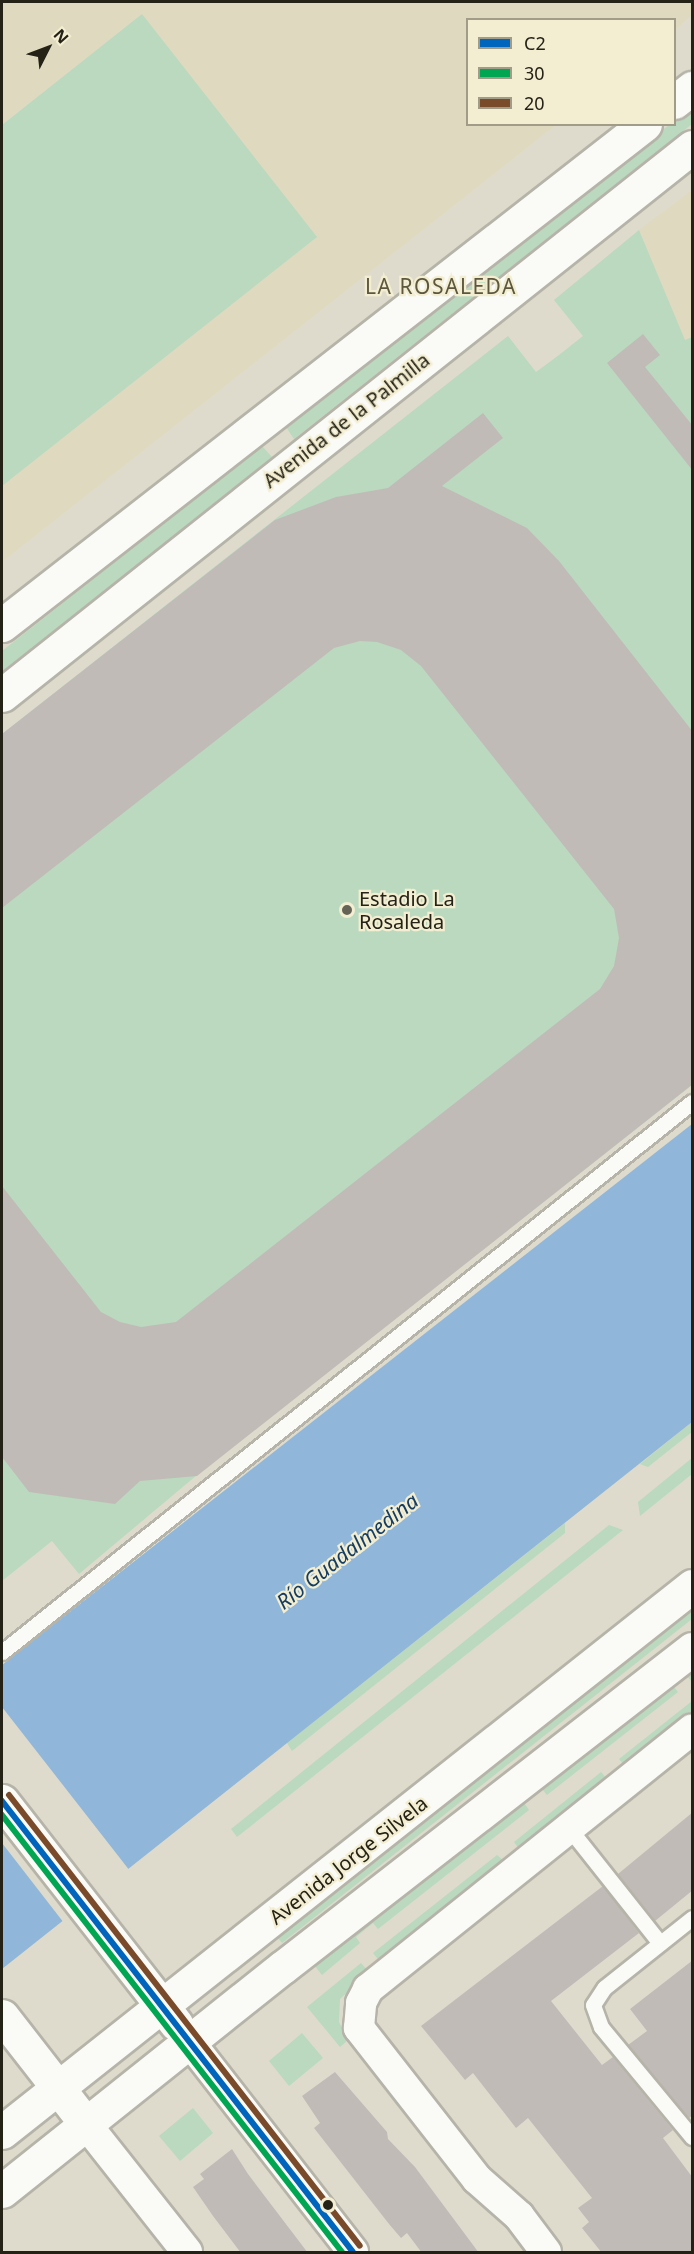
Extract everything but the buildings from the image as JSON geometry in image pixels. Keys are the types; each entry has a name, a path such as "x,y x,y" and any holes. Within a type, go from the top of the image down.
{"main road":[{"path":"676,101 693,88"},
{"path":"2,625 642,126"},
{"name":"Avenida de la Palmilla","path":"2,694 693,147"},
{"name":"Avenida Jorge Silvela","path":"2,2132 693,1586"},
{"path":"2,2191 189,2042 693,1649"},
{"path":"2,1801 189,2042"},
{"path":"3,2018 86,2124"}],"street":[{"path":"546,2253 519,2216 477,2179 359,2028 361,2003 368,1989 693,1729"},
{"path":"189,2042 353,2253"},
{"path":"86,2124 187,2253"}],"lane":[{"path":"2,1652 693,1102"},
{"path":"568,1827 660,1943"},
{"path":"693,1918 604,1988 593,2005 601,2027 693,2138"}],"shaded area":[{"path":"2,2 692,2 692,15 676,29 676,18 466,18 466,126 555,126 2,562"},
{"path":"692,190 692,359 639,230"}],"green space":[{"path":"142,14 317,237 2,486 2,125"},
{"path":"692,106 692,124 294,439 286,427 668,126 676,126 676,119"},
{"name":"Estadio La Rosaleda","path":"639,230 685,340 692,337 692,1085 197,1475 79,1574 52,1541 2,1581 2,734 508,336 536,372 559,355 583,336 554,300"},
{"path":"262,446 272,457 2,674 2,651"},
{"path":"692,1422 692,1432 648,1467 640,1464"},
{"path":"692,1458 692,1474 640,1516 638,1502"},
{"path":"565,1523 565,1533 292,1751 287,1743"},
{"path":"609,1525 623,1530 237,1837 231,1829"},
{"path":"692,1609 692,1619 282,1943 277,1937"},
{"path":"692,1664 692,1682 686,1675 673,1686 678,1692 547,1795 542,1789 524,1803 529,1810 378,1929 373,1923 356,1937 360,1943 322,1975 314,1965"},
{"path":"692,1701 692,1716 381,1963 373,1953 497,1855 504,1861 519,1849 514,1842 601,1772 607,1779 624,1765 619,1759"},
{"path":"361,1963 369,1972 340,1999 339,2022 348,2040 340,2047 307,2007"},
{"path":"302,2033 323,2058 289,2086 269,2061"},
{"path":"193,2108 213,2133 180,2161 159,2136"}],"water":[{"name":"Río Guadalmedina","path":"692,1124 692,1422 2,1969 2,1665"}],"pier":[{"path":"2,1707 130,1871 64,1923 2,1843"}],"transit line":[{"name":"20","path":"9,1795 360,2246"},
{"name":"C2","path":"2,1801 353,2252"},
{"name":"30","path":"2,1815 342,2252"}],"place":[{"name":"Estadio La Rosaleda","path":"347,910"}],"district":[{"name":"LA ROSALEDA","path":"441,286"}]}
